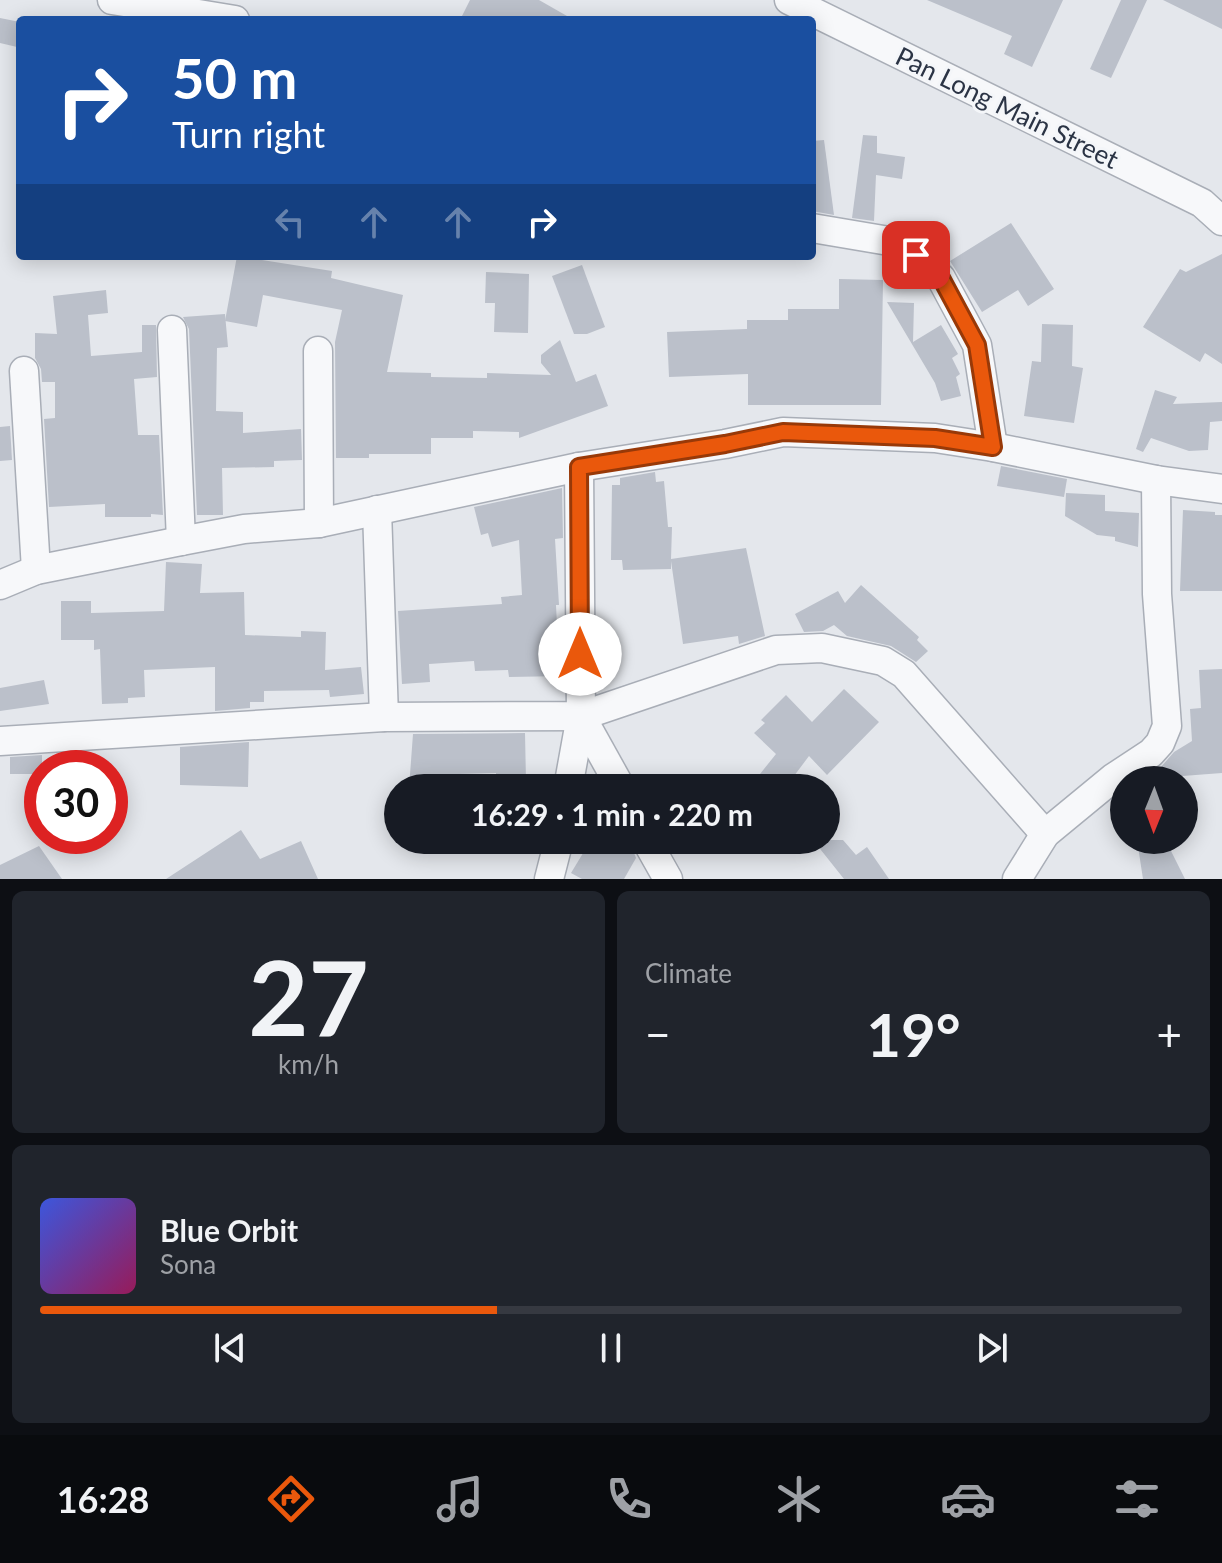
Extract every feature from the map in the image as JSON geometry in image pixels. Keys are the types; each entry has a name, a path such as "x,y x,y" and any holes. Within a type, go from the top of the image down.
{"street":[{"path":"112,0 226,14"},
{"name":"Pan Long Main Street","path":"789,0 1202,203 1222,221"},
{"path":"816,229 889,241 916,255 941,278 977,345 993,447"},
{"path":"172,330 181,541"},
{"path":"318,351 319,523"},
{"path":"24,371 36,570"},
{"path":"0,585 36,570 181,541 244,529 319,523 579,467 783,432 935,438 1156,480 1222,489"},
{"path":"571,774 581,716 579,467"},
{"path":"1017,879 1045,834 1113,778 1151,753 1160,743 1167,726 1157,594 1156,480"},
{"path":"377,510 384,717"},
{"path":"0,741 384,717 581,716 776,650 822,648 883,661 904,674 1045,834"},
{"path":"581,716 613,774"},
{"path":"549,879 555,854"},
{"path":"654,854 668,879"}],"building":[{"path":"470,0 539,0 567,16 462,16"},
{"path":"927,0 1063,0 1032,67 1004,54 1012,36"},
{"path":"1121,0 1147,0 1111,78 1090,69"},
{"path":"1163,0 1222,0 1222,29"},
{"path":"0,18 16,21 16,47 0,43"},
{"path":"863,135 877,136 877,153 905,157 902,179 876,175 874,221 852,218"},
{"path":"824,140 834,215 816,212 816,141"},
{"path":"1011,223 1054,289 1028,306 1018,290 982,312 950,261"},
{"path":"1222,254 1222,364 1205,353 1200,362 1143,327 1180,269 1186,272"},
{"path":"236,260 262,260 332,271 331,278 403,295 387,372 431,373 431,377 487,378 487,373 551,375 541,363 541,355 560,340 576,382 596,374 608,406 519,438 519,432 473,431 473,438 431,438 431,454 369,454 369,458 336,458 335,342 342,310 263,295 257,327 225,321"},
{"path":"582,265 605,327 587,334 574,334 552,276"},
{"path":"486,272 529,274 528,333 494,332 495,303 485,303"},
{"path":"839,279 883,280 881,405 748,405 748,374 669,377 667,332 747,329 747,320 788,320 788,309 839,309"},
{"path":"106,290 108,313 88,315 91,356 142,352 142,325 156,325 157,377 134,379 138,435 159,435 163,515 105,517 105,504 49,507 44,419 55,418 55,382 42,382 41,369 35,358 35,333 57,334 53,296"},
{"path":"887,302 914,303 913,342 941,325 958,354 952,358 960,374 956,377 961,396 941,401 935,383"},
{"path":"225,314 228,347 217,348 216,411 243,412 243,433 301,429 302,460 274,461 274,467 222,468 223,515 197,515 189,329 183,317"},
{"path":"1042,324 1073,325 1072,366 1083,368 1074,423 1024,416 1032,361 1041,362"},
{"path":"1155,390 1177,397 1173,404 1222,402 1222,421 1210,422 1208,450 1189,451 1151,438 1143,452 1136,449"},
{"path":"10,426 12,460 0,461 0,427"},
{"path":"1001,466 1067,479 1064,497 997,486"},
{"path":"655,472 656,482 664,481 668,527 672,527 671,559 746,548 765,636 739,644 738,636 683,644 671,561 671,569 623,570 622,560 611,560 612,485 620,485 620,478"},
{"path":"562,488 563,538 555,539 558,646 563,645 564,676 509,677 508,670 475,671 474,661 429,664 430,682 402,684 398,611 502,604 501,597 522,595 519,540 492,547 488,533 481,535 474,507"},
{"path":"1066,493 1105,495 1105,511 1139,513 1138,547 1115,541 1115,537 1097,535 1065,516"},
{"path":"1183,510 1222,515 1222,591 1180,591"},
{"path":"166,562 202,564 200,593 244,592 245,635 301,637 301,631 326,632 325,670 361,667 364,694 330,697 329,690 264,691 264,702 250,702 250,708 215,711 215,667 144,670 145,697 128,698 128,703 102,704 100,649 94,650 94,640 61,640 61,601 91,601 91,613 164,611"},
{"path":"861,585 919,637 917,640 928,651 916,662 891,646 847,636 834,625 823,631 804,632 795,614 838,591 845,603"},
{"path":"1222,669 1222,773 1198,775 1198,766 1162,766 1174,752 1192,741 1190,709 1201,708 1199,670"},
{"path":"44,680 49,704 0,711 0,688"},
{"path":"844,689 879,722 828,774 809,756 796,774 760,774 776,754 754,733 765,723 761,720 786,695 812,722"},
{"path":"525,733 526,774 410,774 413,734"},
{"path":"249,742 248,787 180,785 180,747"},
{"path":"24,756 24,774 10,774 10,757"},
{"path":"241,830 260,859 301,841 318,879 166,879"},
{"path":"840,840 856,855 867,847 889,879 844,879 824,854 840,854"},
{"path":"24,853 45,854 62,879 0,879 0,865"},
{"path":"583,854 634,854 636,858 624,879 582,879 571,873"},
{"path":"1139,854 1172,854 1185,879 1143,879"}],"route":[{"path":"580,654 579,467 783,432 935,438 993,447 977,345 941,278 916,255"}]}
